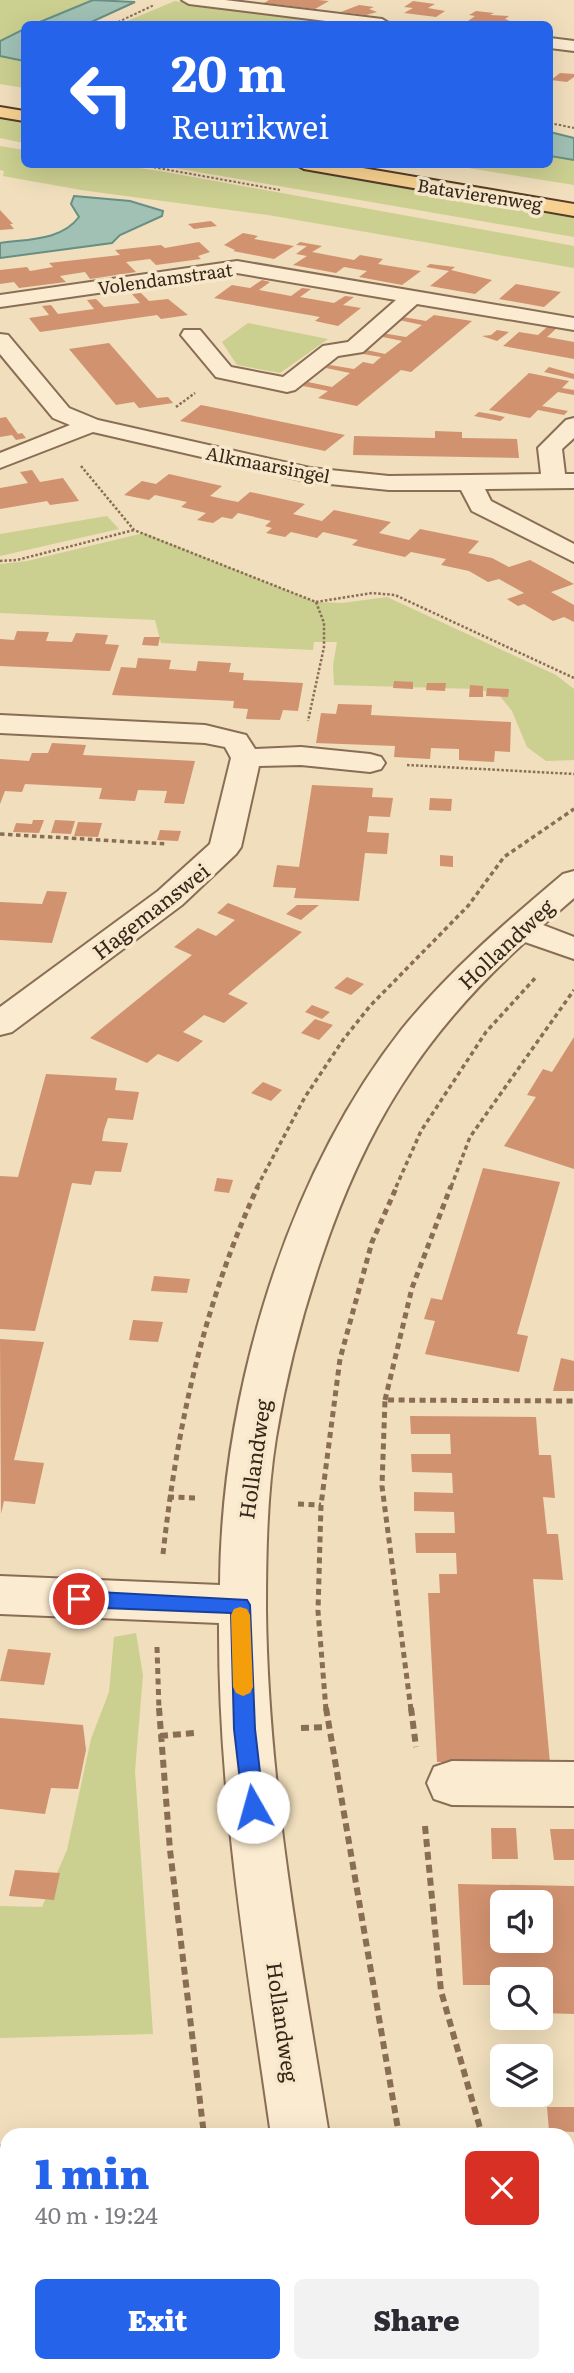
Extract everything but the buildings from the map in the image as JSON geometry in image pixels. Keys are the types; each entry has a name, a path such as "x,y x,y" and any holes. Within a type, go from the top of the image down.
{"main road":[{"path":"0,95 21,98"},
{"path":"0,112 21,116"},
{"name":"Batavierenweg","path":"327,168 574,210"},
{"name":"Batavierenweg","path":"437,168 574,192"}],"street":[{"path":"189,0 358,21"},
{"path":"553,43 574,46"},
{"name":"Volendamstraat","path":"0,301 237,267 574,324"},
{"path":"192,335 223,372 286,385 331,351 355,346 412,297"},
{"name":"Alkmaarsingel","path":"0,340 61,413 91,425 310,475 389,483 564,480"},
{"path":"0,461 91,425"},
{"path":"564,480 550,447 574,425"},
{"path":"470,483 481,506 574,554"},
{"path":"0,724 205,734 236,741 246,758 301,756 370,763"},
{"name":"Hagemanswei","path":"0,1024 170,898 225,847 246,758"},
{"name":"Hollandweg","path":"299,2128 244,1729 240,1605 244,1501 266,1364 298,1258 343,1151 396,1061 455,989 574,881"},
{"path":"520,928 569,947"},
{"path":"0,1595 240,1605"},
{"path":"436,1784 574,1784"}],"path":[{"path":"120,21 157,4"},
{"path":"553,123 574,128"},
{"path":"49,443 67,450 134,530 316,602 372,593 395,595 574,678"},
{"path":"0,561 17,560 134,530"},
{"path":"301,756 324,647 324,623 316,602"},
{"path":"370,763 573,775"},
{"path":"0,834 225,847"},
{"name":"Hollandweg","path":"398,2128 327,1727 318,1612 321,1505 340,1359 372,1242 422,1131 486,1032 569,947"},
{"path":"480,2128 441,1991 436,1784 382,1486 385,1400 412,1288 470,1137 574,989"},
{"path":"385,1400 574,1401"}],"green space":[{"path":"0,0 93,0 42,21 21,21 21,30 0,41"},
{"path":"175,1 332,21 127,21"},
{"path":"0,56 21,60 21,88 0,84"},
{"path":"0,116 21,120 21,142 0,138"},
{"path":"0,146 21,150 21,168 139,168 160,171 574,246 574,268 268,215 81,190 3,176 4,171 0,170"},
{"path":"553,156 574,160 574,185 468,168 553,168"},
{"path":"174,168 313,168 574,211 574,237"},
{"path":"248,323 328,339 280,373 237,365 222,342"},
{"path":"107,516 119,529 0,556 0,534"},
{"path":"144,533 316,602 342,603 387,597 556,675 574,689 574,760 546,761 527,747 512,711 499,695 477,689 334,685 333,665 337,642 314,642 313,650 161,643 155,620 0,613 0,564 27,561"},
{"path":"136,1633 143,1675 135,1771 153,2034 0,2038 0,1906 42,1907 67,1850 91,1739 109,1692 114,1637"}],"shaded area":[{"path":"93,0 135,2 94,21 42,21"},
{"path":"21,30 21,60 0,56 0,41"},
{"path":"553,133 574,138 574,160 553,156"},
{"path":"74,196 130,201 163,211 162,216 120,235 112,243 0,258 0,243 43,238 72,225 79,217 71,204"}],"slow traffic":[{"path":"240,1615 243,1687"}],"route":[{"path":"79,1599 240,1605 244,1729 253,1807"}]}
